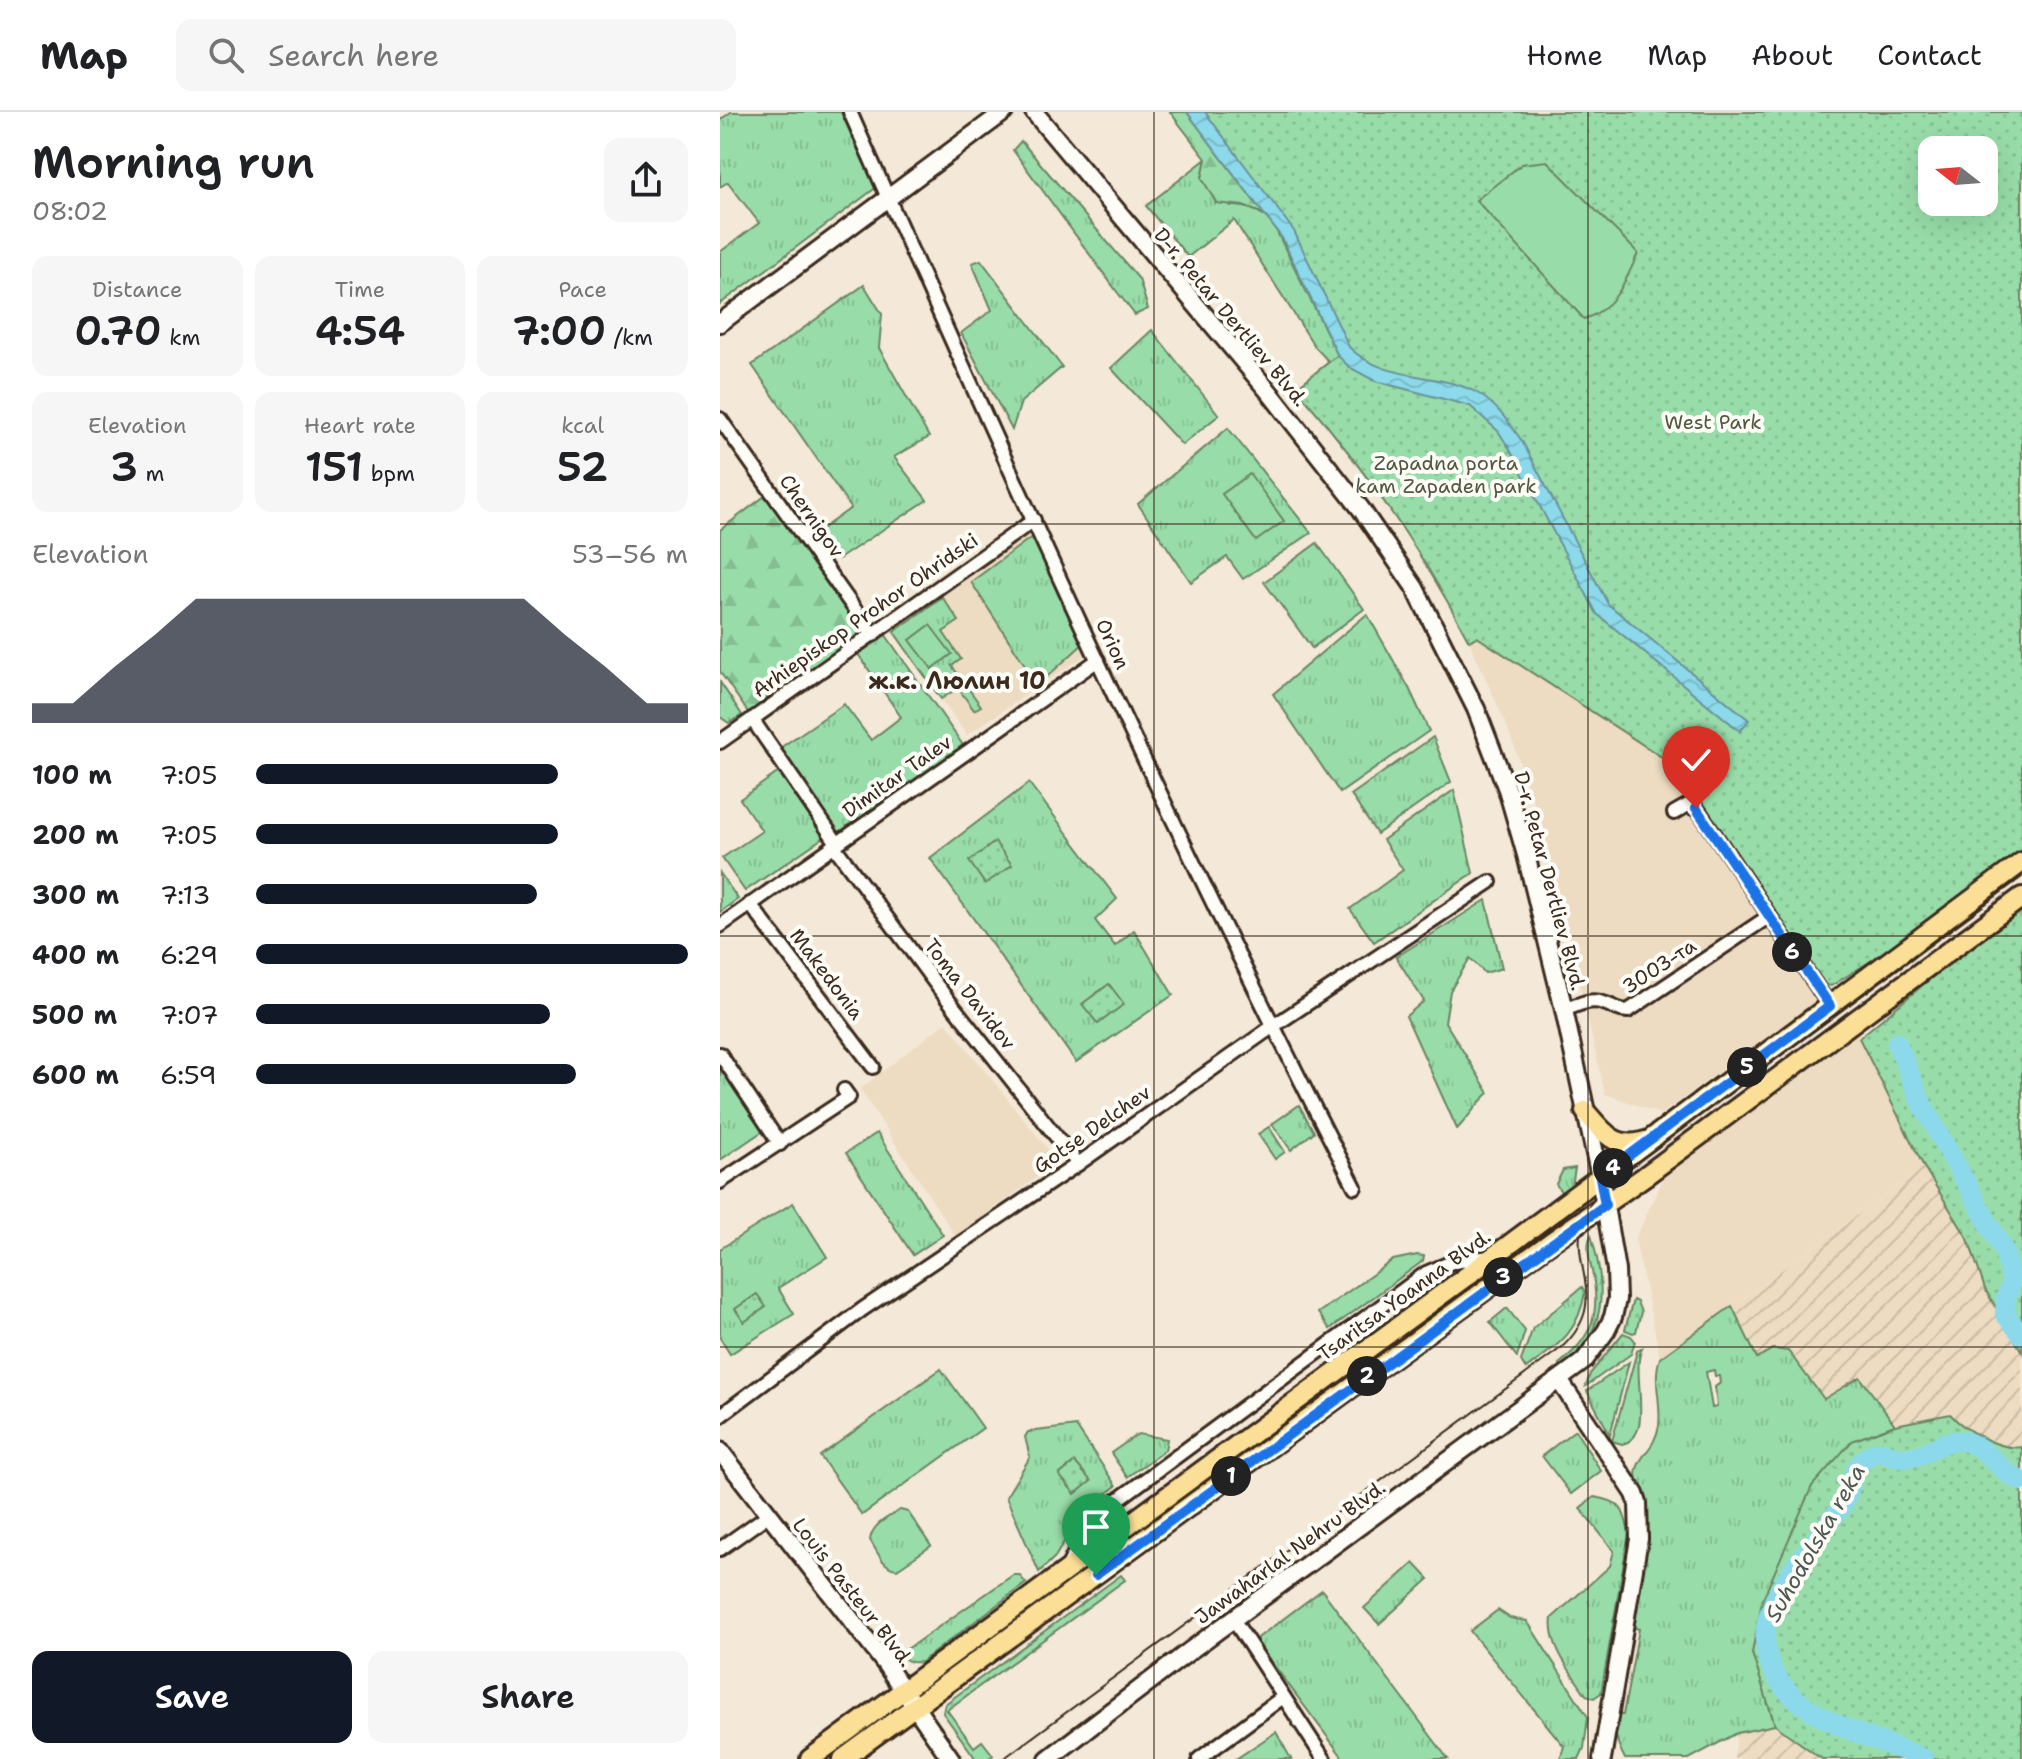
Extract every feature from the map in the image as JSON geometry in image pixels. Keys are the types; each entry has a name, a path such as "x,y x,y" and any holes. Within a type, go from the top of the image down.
{"main road":[{"path":"720,323 1004,112"},
{"name":"D-r. Petar Dertliev Blvd.","path":"1034,112 1270,393 1361,509 1415,588 1476,709 1507,789 1564,1010 1600,1177 1617,1285 1613,1317 1606,1331 1584,1361 1559,1380"},
{"name":"Tsaritsa Yoanna Blvd.","path":"810,1759 1494,1256 2022,862"},
{"path":"843,1759 1605,1205 2022,897"},
{"path":"1585,1111 1606,1135 1617,1142 1632,1144 1651,1138"},
{"path":"1559,1380 1638,1503 1639,1539 1602,1759"},
{"name":"Jawaharlal Nehru Blvd.","path":"1056,1757 1233,1619 1559,1380"},
{"name":"Louis Pasteur Blvd.","path":"720,1451 904,1691 951,1759"}],"street":[{"name":"Orion","path":"850,112 948,336 1098,660 1272,1027 1355,1187"},
{"name":"Chernigov","path":"720,419 873,635"},
{"name":"Arhiepiskop Prohor Ohridski","path":"720,742 1034,520"},
{"name":"Dimitar Talev","path":"720,926 1098,660"},
{"name":"Toma Davidov","path":"752,719 835,844 929,974 1078,1164"},
{"path":"1674,813 1688,805 1699,811 1830,1006"},
{"name":"Gotse Delchev","path":"720,1416 863,1309 1078,1164 1272,1027 1490,882"},
{"name":"Makedonia","path":"750,904 873,1067"},
{"name":"3003-та","path":"1564,1010 1592,1000 1628,1011 1768,917"},
{"path":"720,1054 780,1144"},
{"path":"720,1182 780,1144 846,1093"},
{"path":"1065,1572 1097,1515 1426,1273 1452,1262 1494,1256"},
{"path":"720,1549 768,1515"},
{"path":"1233,1619 1324,1759"},
{"path":"1199,1759 1283,1697"}],"shaded area":[{"path":"1031,530 1087,654 967,735 890,630"},
{"path":"1477,637 1697,780 1691,786 1767,904 1819,1000 1661,1114 1605,1094 1554,874 1508,729 1469,641"},
{"path":"946,1022 1058,1162 956,1237 860,1089"},
{"path":"1855,1026 1924,1167 1660,1358 1635,1239 1663,1179"},
{"path":"1924,1167 1968,1239 1985,1289 2022,1352 2022,1447 2012,1449 1969,1431 1949,1415 1895,1425 1860,1377 1824,1399 1788,1351 1757,1358 1732,1306"},
{"path":"1775,1725 1822,1759 1734,1759 1737,1733"}],"green space":[{"path":"731,112 841,112 877,187 720,304 720,252 759,223 728,182 720,187 720,120"},
{"path":"1170,112 1187,112 1264,214 1243,206 1216,203 1202,178 1206,159"},
{"name":"West Park","path":"1187,112 2022,112 2022,855 1896,945 1831,986 1820,983 1691,785 1697,780 1477,637 1469,641 1390,510 1296,388 1338,355 1282,238"},
{"path":"1021,141 1139,279 1148,309 1135,315 1118,293 1013,150"},
{"path":"1206,159 1202,178 1231,206 1255,210 1274,226 1338,356 1349,367 1296,388 1329,362 1315,347 1234,220 1188,257 1146,206"},
{"path":"1547,161 1638,253 1624,284 1612,301 1584,319 1476,200 1522,164"},
{"path":"981,260 1062,367 1021,402 1012,430 961,333 992,310 972,263"},
{"path":"864,285 882,314 879,348 929,437 894,457 927,500 839,559 819,531 851,508 752,365"},
{"path":"1152,330 1219,415 1182,445 1111,368"},
{"path":"1228,428 1311,533 1243,579 1227,557 1191,582 1138,504"},
{"path":"1250,474 1284,521 1256,541 1222,494"},
{"path":"765,496 866,632 750,715 720,672 720,530"},
{"path":"1033,536 1084,643 1038,685 971,582"},
{"path":"1317,543 1364,609 1312,648 1264,582"},
{"path":"942,597 959,621 943,632 961,659 952,666 981,706 974,710 958,688 941,699 894,632"},
{"path":"1367,614 1409,688 1429,731 1340,793 1273,694"},
{"path":"930,625 952,654 932,669 910,640"},
{"path":"885,634 965,748 838,838 777,750 844,704 871,740 901,717 858,654"},
{"path":"720,682 742,715 729,723 720,717"},
{"path":"1433,737 1451,782 1377,834 1351,795"},
{"path":"782,770 827,835 745,891 722,858 762,831 740,799"},
{"path":"1029,783 1117,899 1095,920 1115,946 1134,930 1173,995 1076,1062 930,858"},
{"path":"1454,790 1473,873 1374,942 1350,909 1403,870 1383,840"},
{"path":"995,842 1012,865 985,884 969,861"},
{"path":"720,873 738,899 720,912"},
{"path":"1486,900 1502,968 1485,973 1470,958 1450,991 1445,1022 1489,1093 1457,1129 1406,1016 1424,1001 1396,957"},
{"path":"2022,903 2022,1352 1985,1289 1968,1239 1924,1167 1859,1038"},
{"path":"1109,984 1124,1004 1098,1024 1082,1004"},
{"path":"720,1066 763,1131 720,1160"},
{"path":"1299,1105 1314,1132 1291,1150 1272,1124"},
{"path":"1269,1127 1285,1152 1275,1159 1258,1134"},
{"path":"877,1133 943,1235 913,1255 846,1153"},
{"path":"1575,1168 1572,1186 1563,1195 1556,1184 1563,1170"},
{"path":"793,1203 827,1257 778,1288 794,1314 730,1354 720,1338 720,1249"},
{"path":"1591,1235 1599,1272 1600,1307 1588,1339 1561,1366 1559,1364 1580,1344 1592,1323 1595,1286 1588,1252"},
{"path":"1424,1256 1423,1261 1330,1329 1318,1313 1393,1260"},
{"path":"1582,1287 1585,1292 1582,1306 1572,1328 1557,1345 1526,1369 1521,1361 1533,1328"},
{"path":"757,1294 766,1307 744,1322 735,1309"},
{"path":"1633,1300 1641,1312 1636,1332 1633,1333 1625,1330"},
{"path":"1732,1306 1757,1358 1773,1349 1788,1351 1824,1399 1860,1377 1895,1425 1852,1441 1752,1653 1775,1725 1737,1733 1689,1759 1625,1759 1616,1738 1615,1721 1616,1715 1623,1715 1639,1629 1632,1627 1647,1534 1646,1504 1636,1473 1659,1425 1657,1375 1660,1358","holes":["1714,1370 1715,1376 1719,1376 1720,1383 1715,1387 1717,1407 1712,1408 1706,1372"]},
{"path":"1507,1308 1525,1331 1517,1357 1490,1322"},
{"path":"1623,1333 1635,1341 1631,1354 1586,1386 1590,1374"},
{"path":"1642,1348 1639,1359 1638,1430 1632,1439 1622,1444 1612,1441 1637,1351"},
{"path":"1629,1362 1610,1435 1587,1391"},
{"path":"941,1369 983,1428 862,1515 820,1456"},
{"path":"1950,1414 1983,1438 2004,1446 2022,1447 2022,1759 1822,1759 1775,1725 1752,1653 1762,1601 1812,1486 1852,1441 1895,1425"},
{"path":"1076,1426 1116,1486 1082,1512 1055,1557 1039,1572 1006,1497 1030,1457 1025,1437 1028,1432"},
{"path":"1575,1430 1601,1471 1571,1494 1542,1456"},
{"path":"1138,1434 1167,1439 1165,1450 1127,1477 1111,1453"},
{"path":"1075,1462 1091,1481 1075,1494 1059,1475"},
{"path":"1594,1497 1619,1507 1629,1533 1601,1693 1594,1698 1586,1695 1557,1648 1552,1618 1610,1566 1614,1551 1580,1508"},
{"path":"900,1510 908,1512 931,1546 897,1569 884,1562 870,1540 877,1526"},
{"path":"1414,1563 1429,1579 1379,1624 1364,1608"},
{"path":"1013,1575 1019,1575 1026,1583 921,1662 909,1661 900,1654"},
{"path":"1121,1575 1125,1580 947,1710 974,1747 982,1741 993,1755 988,1759 976,1759 943,1713 945,1704"},
{"path":"1322,1590 1448,1759 1344,1759 1255,1640"},
{"path":"1498,1610 1510,1618 1527,1621 1588,1717 1584,1748 1579,1759 1560,1759 1564,1746 1470,1631"},
{"path":"1276,1732 1291,1759 1236,1759"}],"water":[{"path":"1187,112 1205,112 1294,231 1349,347 1379,366 1464,387 1492,404 1522,441 1608,604 1749,720 1740,731 1597,614 1498,431 1470,406 1375,381 1349,367 1338,356 1282,238"}],"waterway":[{"name":"Suhodolska reka","path":"1897,1043 1921,1102 2004,1251 2012,1281 2005,1314 2022,1335"},
{"name":"Suhodolska reka","path":"1924,1759 1850,1730 1797,1700 1784,1687 1769,1663 1765,1639 1769,1615 1793,1569 1841,1507 1855,1472 1870,1455 1879,1452 1900,1458 1912,1457 1947,1442 1962,1441 1971,1443 2022,1481"}],"tram line":[{"path":"1003,1759 1561,1348 1577,1330 1585,1312 1587,1296 1580,1247 1581,1229 1587,1210 1601,1191 2022,877"}],"district":[{"name":"ж.к. Люлин 10","path":"957,681"}],"route":[{"path":"1096,1575 1605,1205 1600,1177 1830,1006 1696,808"}],"park label":[{"name":"Zapadna porta kam Zapaden park","path":"1446,474"}]}
